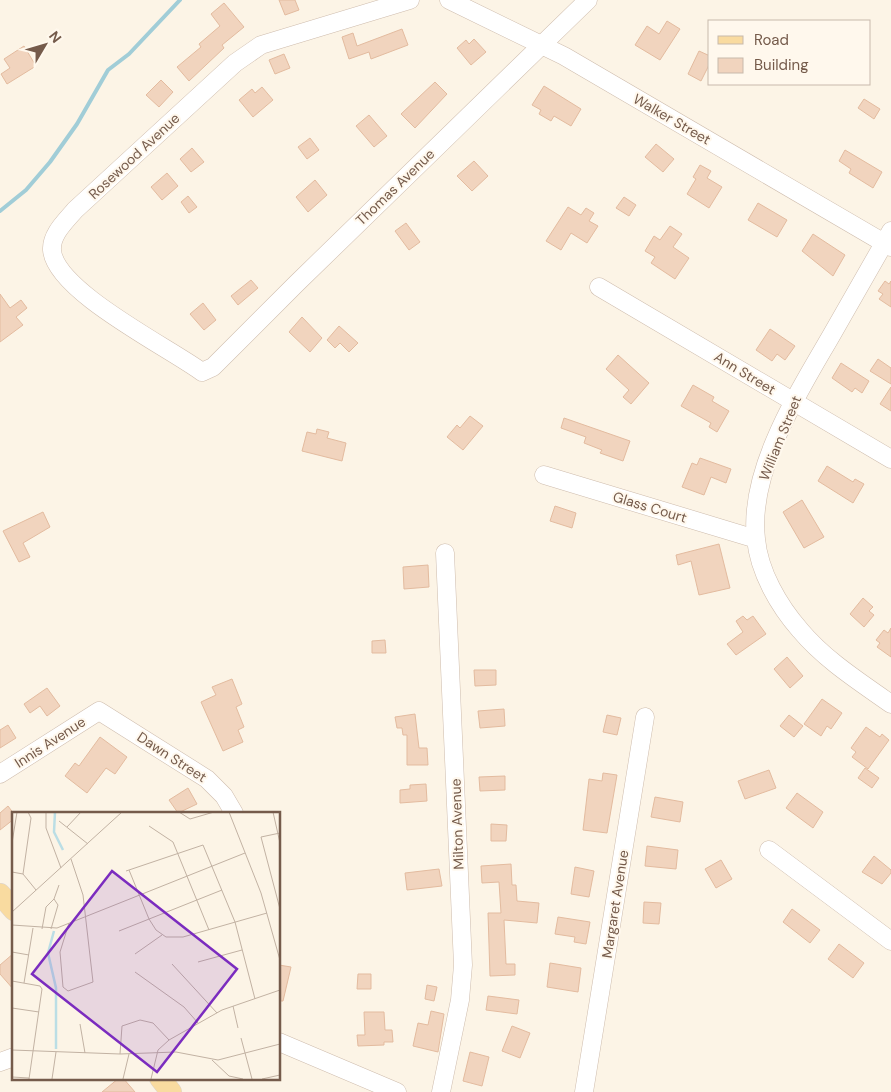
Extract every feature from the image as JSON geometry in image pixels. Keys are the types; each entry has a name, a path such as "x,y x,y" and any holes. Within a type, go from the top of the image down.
{"main road":[{"path":"0,894 12,908"},
{"path":"162,1080 171,1092"}],"street":[{"name":"Rosewood Avenue","path":"202,372 93,301 70,283 57,266 52,249 55,237 75,210 235,63 271,41 410,0"},
{"name":"Walker Street","path":"450,0 573,61 889,240"},
{"name":"Thomas Avenue","path":"202,372 213,367 588,0"},
{"name":"William Street","path":"889,240 793,402 768,460 760,489 756,539 764,572 799,630 836,664 891,704"},
{"name":"Ann Street","path":"599,287 891,459"},
{"name":"Glass Court","path":"544,475 756,539"},
{"name":"Milton Avenue","path":"441,1092 460,1000 463,966 445,553"},
{"name":"Innis Avenue","path":"0,774 99,711"},
{"name":"Dawn Street","path":"99,711 207,779 224,796 233,812"},
{"name":"Margaret Avenue","path":"584,1092 645,717"},
{"path":"769,850 891,941"},
{"path":"280,1042 396,1092"},
{"path":"0,1062 12,1057"}],"building":[{"path":"279,0 295,0 299,10 285,15"},
{"path":"224,3 244,27 222,45 224,48 189,81 177,67 201,47 199,44 220,26 211,14"},
{"path":"667,21 680,29 660,60 635,45 647,26 659,34"},
{"path":"402,29 408,45 371,59 369,52 349,59 342,37 353,33 357,46"},
{"path":"474,39 486,52 471,65 457,48 466,40 469,44"},
{"path":"24,46 36,66 7,84 1,74 10,68 4,59"},
{"path":"699,51 708,55 708,67 701,81 688,74"},
{"path":"284,54 290,68 275,74 269,60"},
{"path":"161,80 173,92 159,107 146,95"},
{"path":"435,82 447,94 415,128 401,114"},
{"path":"544,86 581,109 571,126 554,116 551,121 539,114 541,110 532,105"},
{"path":"262,87 273,100 253,117 239,100 252,89 255,93"},
{"path":"864,99 880,109 874,119 858,108"},
{"path":"369,115 387,136 374,147 356,126"},
{"path":"310,138 319,150 307,159 298,147"},
{"path":"656,144 674,159 663,172 645,157"},
{"path":"192,148 204,162 191,172 180,159"},
{"path":"845,150 882,172 873,188 849,173 851,169 839,161"},
{"path":"474,161 488,176 472,191 457,176"},
{"path":"700,165 711,171 707,178 722,187 709,208 687,194 696,179 693,177"},
{"path":"167,173 178,186 162,200 151,187"},
{"path":"315,180 327,195 308,212 296,197"},
{"path":"188,196 197,207 189,213 181,202"},
{"path":"624,197 636,205 629,216 616,208"},
{"path":"758,203 787,220 777,237 748,220"},
{"path":"568,207 581,215 586,208 594,213 589,221 598,226 587,243 571,233 561,250 546,241"},
{"path":"406,223 420,242 409,250 395,231"},
{"path":"670,226 682,234 673,247 689,258 675,279 651,263 655,257 645,251 654,236 660,240"},
{"path":"813,234 845,255 833,276 802,251"},
{"path":"251,280 258,288 238,305 231,296"},
{"path":"885,281 889,284 891,281 891,307 879,299 883,294 878,291"},
{"path":"0,294 10,308 21,300 27,308 16,317 23,325 0,342"},
{"path":"203,303 216,320 204,330 190,314"},
{"path":"302,317 322,338 310,352 289,332"},
{"path":"339,326 358,343 349,352 340,343 335,348 327,340"},
{"path":"770,329 795,346 785,360 777,354 772,361 756,350"},
{"path":"618,355 649,383 631,404 623,397 629,390 606,369"},
{"path":"878,359 891,368 891,384 870,371"},
{"path":"841,363 869,381 862,393 855,388 852,392 832,378"},
{"path":"693,385 714,397 712,401 729,411 717,432 709,427 711,423 681,406"},
{"path":"891,387 891,411 880,404"},
{"path":"470,416 483,426 463,450 447,437 457,425 460,428"},
{"path":"564,418 630,441 623,461 600,453 602,450 584,443 586,437 561,428"},
{"path":"317,429 329,432 327,438 346,443 342,461 302,451 307,432 316,434"},
{"path":"700,458 731,469 726,483 711,477 704,495 682,487 692,463 697,465"},
{"path":"827,466 853,482 855,479 864,484 853,503 818,481"},
{"path":"802,500 824,537 804,548 783,512"},
{"path":"555,506 576,513 572,528 550,521"},
{"path":"43,512 50,527 23,543 30,557 19,562 3,531"},
{"path":"719,544 730,588 699,595 691,561 678,565 676,555"},
{"path":"428,565 429,587 404,589 403,567"},
{"path":"863,598 873,607 869,611 874,615 864,627 850,614"},
{"path":"743,616 747,620 753,616 766,634 736,655 727,644 743,632 736,621"},
{"path":"891,628 891,657 877,647 880,643 876,640 884,630 888,633"},
{"path":"385,640 386,653 372,653 372,641"},
{"path":"787,657 803,676 790,688 774,669"},
{"path":"474,670 496,670 496,685 475,686"},
{"path":"232,679 242,704 236,707 244,727 238,730 243,742 223,751 201,702 216,695 212,687"},
{"path":"47,688 60,706 47,716 40,706 30,713 24,704"},
{"path":"822,699 842,713 831,729 827,726 821,736 804,724"},
{"path":"504,709 505,726 480,728 478,711"},
{"path":"415,714 419,748 427,748 428,765 407,765 407,735 403,735 402,728 397,728 395,717"},
{"path":"607,715 621,718 617,735 603,732"},
{"path":"789,715 803,726 794,737 780,726"},
{"path":"8,725 16,738 0,748 0,730"},
{"path":"866,727 880,737 882,734 889,740 868,769 852,757 856,752 851,748"},
{"path":"100,737 127,757 115,774 106,768 87,793 65,776 75,763 79,766"},
{"path":"865,768 879,778 872,788 858,778"},
{"path":"769,770 776,788 745,799 738,781"},
{"path":"603,773 617,775 607,833 583,830 589,779 602,781"},
{"path":"505,776 505,790 480,791 479,777"},
{"path":"426,784 427,801 400,803 400,790 410,789 410,785"},
{"path":"188,788 197,804 177,812 169,800"},
{"path":"797,793 823,812 813,828 786,808"},
{"path":"655,797 683,802 680,822 651,817"},
{"path":"8,806 12,812 12,821 0,830 0,813"},
{"path":"491,824 507,825 506,841 491,841"},
{"path":"647,846 678,850 676,869 645,866"},
{"path":"874,856 891,870 891,873 882,884 862,872"},
{"path":"721,860 732,879 716,888 705,869"},
{"path":"511,864 512,885 516,885 517,901 539,903 537,923 504,920 506,964 515,964 515,975 490,976 488,913 501,913 499,882 482,883 481,866"},
{"path":"575,867 594,871 589,897 571,894"},
{"path":"439,869 442,886 407,890 405,873"},
{"path":"644,902 661,903 659,924 643,923"},
{"path":"792,909 820,930 810,943 783,922"},
{"path":"558,917 590,922 586,944 574,942 575,937 555,934"},
{"path":"839,944 864,963 853,978 828,959"},
{"path":"12,955 12,988 0,974 0,965"},
{"path":"550,963 581,968 578,992 547,987"},
{"path":"280,965 291,967 283,1001 280,1001"},
{"path":"358,974 371,974 371,989 357,989"},
{"path":"427,985 437,987 434,1001 425,999"},
{"path":"488,996 519,1000 517,1014 486,1010"},
{"path":"431,1011 444,1014 438,1052 413,1046 418,1023 428,1025"},
{"path":"364,1012 384,1012 385,1030 392,1030 393,1042 384,1042 384,1045 358,1046 357,1035 365,1035"},
{"path":"512,1026 530,1033 520,1058 502,1051"},
{"path":"470,1052 489,1057 482,1086 463,1081"},
{"path":"117,1080 125,1080 135,1092 102,1092"}],"waterway":[{"path":"0,211 26,190 50,162 77,124 108,70 129,54 180,0"}]}
